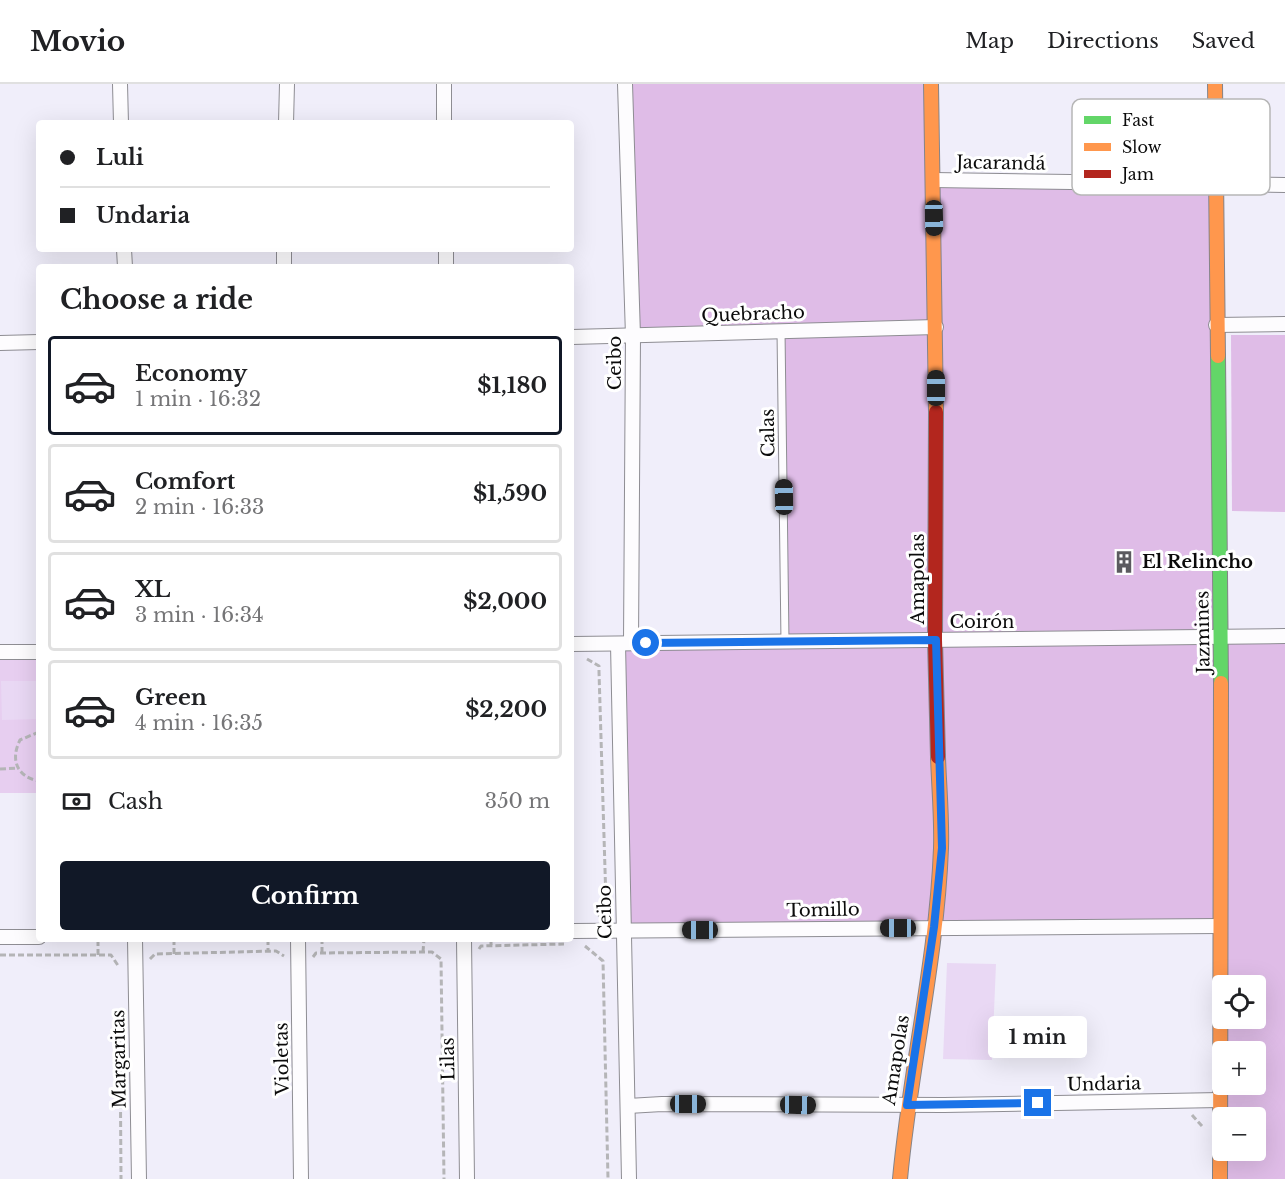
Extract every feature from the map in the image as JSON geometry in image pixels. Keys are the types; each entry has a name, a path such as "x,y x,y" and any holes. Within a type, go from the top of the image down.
{"street":[{"path":"120,84 121,120"},
{"path":"286,120 287,84"},
{"path":"444,84 444,120"},
{"name":"Ceibo","path":"625,84 633,336 624,643 624,930 629,1179"},
{"name":"Amapolas","path":"900,1179 907,1105 934,927 942,848 936,640 936,327 931,84"},
{"name":"Jazmines","path":"1215,84 1215,99"},
{"name":"Jacarandá","path":"933,180 1072,181"},
{"name":"Jacarandá","path":"1270,185 1285,185"},
{"name":"Jazmines","path":"1216,195 1221,638 1220,1179"},
{"path":"1216,325 1285,324"},
{"name":"Quebracho","path":"574,337 936,327"},
{"path":"0,342 36,342"},
{"name":"Coirón","path":"574,644 1285,636"},
{"path":"0,652 36,652"},
{"name":"Tomillo","path":"574,931 1219,926"},
{"path":"0,937 36,937"},
{"name":"Margaritas","path":"135,942 139,1179"},
{"name":"Violetas","path":"298,942 301,1179"},
{"name":"Lilas","path":"464,942 467,1179"},
{"name":"Undaria","path":"628,1106 662,1104 907,1105 1220,1100"}],"lane":[{"name":"Calas","path":"781,331 785,642"}],"path":[{"path":"580,657 599,666 606,902"},
{"path":"36,733 20,740 14,755 18,768 28,779 36,780"},
{"path":"0,769 18,768"},
{"path":"98,942 98,955"},
{"path":"174,942 174,954"},
{"path":"268,942 268,951"},
{"path":"322,942 322,953"},
{"path":"423,952 424,942"},
{"path":"490,942 491,946"},
{"path":"475,953 481,946 567,944"},
{"path":"578,944 583,944 603,961 608,1179"},
{"path":"155,954 276,951 291,960"},
{"path":"316,953 432,952 441,959 444,1179"},
{"path":"0,955 111,955 119,965 119,977"},
{"path":"120,1024 121,1179"},
{"path":"1191,1114 1206,1131"}],"shaded area":[{"path":"625,84 931,84 933,180 1072,181 1072,195 1216,195 1221,637 1285,636 1285,1179 1220,1179 1220,1161 1266,1161 1266,1107 1220,1107 1220,1095 1266,1095 1266,1041 1219,1041 1219,1029 1266,1029 1266,975 1219,975 1219,926 624,930 618,644 785,642 781,332 633,336"},
{"path":"1231,335 1285,335 1285,512 1232,511"},
{"path":"36,658 36,793 0,793 0,660"},
{"path":"1,681 36,681 36,719 2,720"},
{"path":"947,963 996,964 992,1060 943,1059"}],"traffic: fast":[{"path":"1218,356 1221,683"}],"traffic: slow":[{"path":"931,84 936,412"},
{"path":"1215,84 1215,99"},
{"path":"1216,195 1218,356"},
{"path":"1220,1179 1221,683"},
{"path":"900,1179 939,889 941,814 938,757"}],"traffic: jam":[{"path":"936,412 935,640 938,757"}],"place":[{"name":"El Relincho","path":"1124,562"}],"route":[{"path":"646,643 936,640 942,848 934,927 907,1105 1038,1103"}]}
